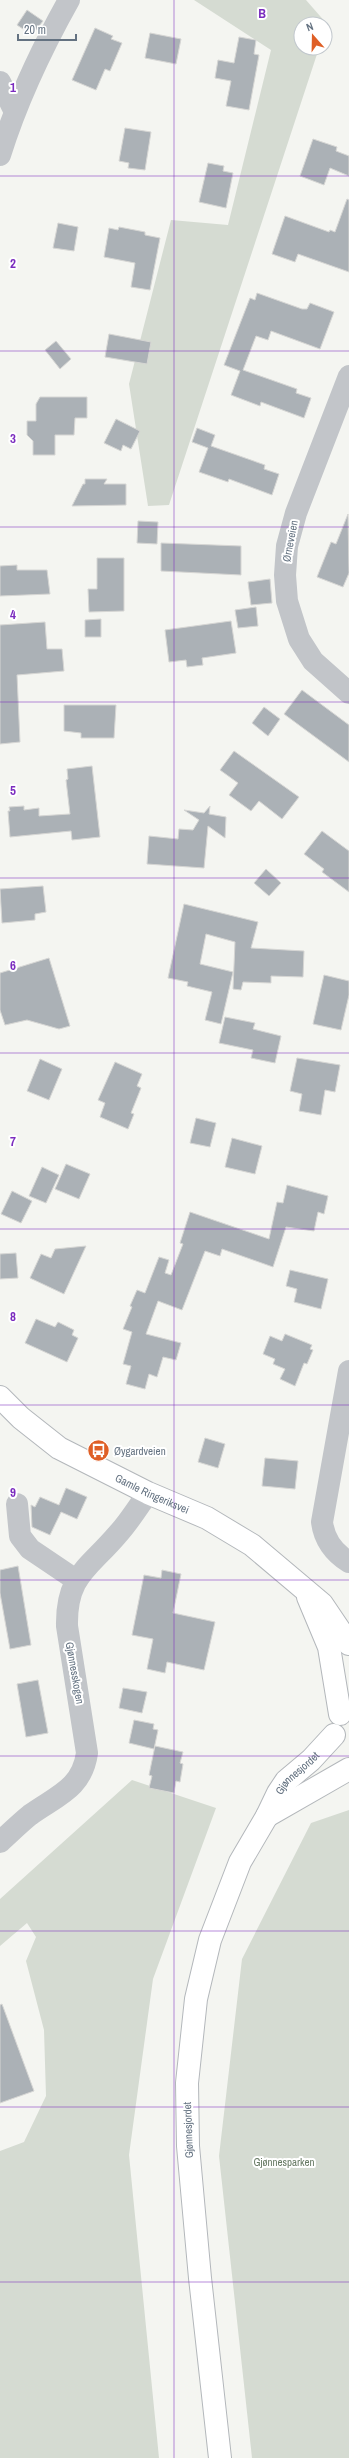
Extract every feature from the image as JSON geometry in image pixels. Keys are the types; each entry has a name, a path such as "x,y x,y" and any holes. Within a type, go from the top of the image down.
{"main road":[{"name":"Gamle Ringeriksvei","path":"0,1398 21,1418 59,1448 148,1493 207,1518 269,1557 331,1615 349,1644"},
{"name":"Gamle Ringeriksvei","path":"305,1590 329,1647 344,1710"},
{"path":"344,1710 335,1724 334,1735 340,1754 349,1761"},
{"name":"Gjønnesjordet","path":"220,2458 190,2182 186,2112 189,2052 196,1999 210,1940 240,1862 286,1781 311,1760 334,1735"},
{"name":"Gjønnesjordet","path":"267,1816 349,1769"}],"street":[{"path":"0,155 14,110 52,31 70,0"},
{"path":"0,82 14,110"},
{"name":"Ørneveien","path":"348,382 296,513 287,546 284,575 287,601 300,639 313,661 349,693"},
{"path":"349,1371 322,1522 326,1538 332,1547 349,1562"},
{"name":"Gjønnesskogen","path":"0,1842 30,1816 66,1792 82,1774 86,1764 87,1753 84,1721 67,1626 66,1608 76,1580 117,1536 148,1493"},
{"path":"17,1504 20,1536 30,1549 76,1580"}],"green space":[{"path":"194,0 306,0 320,16 293,16 293,56 316,56 169,505 148,506 129,384 171,220 228,225 271,50"},
{"path":"132,1780 216,1808 153,1979 129,2155 159,2458 0,2458 0,2151 24,2142 46,2096 44,2030 26,1961 36,1937 27,1923 0,1946 0,1899"},
{"name":"Gjønnesparken","path":"349,1810 349,2458 252,2458 219,2156 242,1959 311,1823"}],"building":[{"path":"27,10 43,21 32,35 17,25"},
{"path":"95,28 113,36 111,39 122,43 110,71 105,69 96,90 72,80"},
{"path":"150,33 181,39 176,64 145,58"},
{"path":"239,37 256,40 254,54 259,55 249,110 226,106 231,81 215,78 218,60 234,63"},
{"path":"125,128 151,132 145,170 128,168 129,163 119,161"},
{"path":"313,139 337,147 336,151 349,156 349,176 330,168 324,185 300,176"},
{"path":"208,163 224,166 223,171 233,173 226,208 199,202"},
{"path":"347,199 349,200 349,272 298,254 295,262 272,254 285,216 329,232 330,230 335,232"},
{"path":"58,223 78,227 74,251 53,248"},
{"path":"119,227 145,232 145,235 160,238 150,290 131,287 135,263 104,257 109,228 118,230"},
{"path":"257,293 302,309 307,309 310,303 334,312 320,349 271,331 268,340 256,336 243,370 297,389 296,393 311,398 304,418 261,402 260,406 231,395 240,371 224,365 250,298 255,300"},
{"path":"109,334 151,342 147,364 105,357"},
{"path":"56,341 71,359 60,369 45,350"},
{"path":"40,397 87,397 87,418 75,418 74,435 55,435 55,455 33,455 33,441 27,435 27,421 36,421 36,404"},
{"path":"116,419 140,431 131,449 123,445 121,451 104,443"},
{"path":"197,428 215,435 211,446 265,465 264,469 279,474 272,495 229,479 228,482 199,472 208,448 192,442"},
{"path":"85,479 107,479 104,484 126,484 126,505 72,506 83,484 85,484"},
{"path":"348,514 349,573 343,587 317,577 331,542 336,544"},
{"path":"138,521 158,522 157,544 137,543"},
{"path":"161,543 241,546 241,575 161,571"},
{"path":"97,558 124,558 124,611 89,612 88,589 97,589"},
{"path":"17,565 17,570 47,570 50,594 0,596 0,566"},
{"path":"270,579 272,603 251,605 248,582"},
{"path":"256,607 258,626 238,628 235,610"},
{"path":"101,619 101,637 85,637 85,620"},
{"path":"231,621 236,653 202,658 203,665 187,667 186,660 169,662 165,630"},
{"path":"45,622 47,649 62,649 64,671 17,675 20,742 0,744 0,625"},
{"path":"302,690 349,725 349,762 284,714"},
{"path":"64,705 116,705 114,738 81,738 81,733 64,731"},
{"path":"264,707 280,719 268,736 252,723"},
{"path":"234,751 299,797 282,819 259,801 251,811 229,795 238,783 220,770"},
{"path":"92,766 100,837 72,840 71,831 10,837 9,807 24,806 24,810 39,808 39,816 70,814 66,780 68,779 67,769"},
{"path":"210,806 209,814 226,817 225,838 208,826 204,868 147,864 149,836 178,839 179,829 193,830 199,820 184,810 204,813"},
{"path":"322,831 349,851 349,892 322,872 324,869 304,854"},
{"path":"266,869 281,883 269,896 254,883"},
{"path":"43,886 46,912 35,914 35,920 2,923 0,889"},
{"path":"184,904 258,922 251,948 304,951 303,977 271,976 271,983 243,982 241,990 233,989 235,942 206,934 200,964 233,972 221,1024 205,1020 212,992 187,986 188,982 168,978"},
{"path":"49,958 70,1026 59,1029 27,1020 5,1025 0,1010 0,973"},
{"path":"324,975 349,981 349,995 341,1030 313,1024"},
{"path":"225,1017 255,1023 253,1029 281,1036 275,1063 251,1058 253,1050 219,1043"},
{"path":"297,1058 340,1065 335,1092 325,1090 321,1115 299,1111 302,1094 290,1091"},
{"path":"40,1059 62,1069 49,1100 27,1091"},
{"path":"115,1062 142,1074 137,1086 141,1088 131,1113 134,1114 128,1129 100,1117 105,1103 98,1100"},
{"path":"196,1118 216,1123 210,1147 190,1143"},
{"path":"232,1138 262,1146 255,1174 225,1167"},
{"path":"66,1164 90,1174 79,1199 55,1189"},
{"path":"42,1167 59,1175 46,1203 29,1196"},
{"path":"287,1185 328,1196 324,1214 318,1212 314,1231 286,1227 273,1267 222,1249 220,1256 205,1251 182,1310 158,1301 146,1334 181,1343 176,1360 163,1357 157,1377 149,1374 145,1389 126,1384 131,1366 123,1364 132,1332 123,1329 132,1307 130,1306 137,1290 145,1293 159,1257 169,1260 165,1273 171,1275 183,1244 180,1243 190,1212 269,1239 277,1202 283,1203"},
{"path":"12,1191 32,1201 21,1223 1,1214"},
{"path":"86,1246 64,1294 30,1278 41,1254 51,1258 55,1249"},
{"path":"16,1253 18,1278 0,1279 0,1254"},
{"path":"290,1270 328,1279 321,1309 294,1302 297,1289 286,1286"},
{"path":"36,1319 55,1327 58,1322 74,1330 72,1335 78,1338 67,1362 25,1343"},
{"path":"285,1334 312,1345 310,1349 313,1350 307,1364 304,1363 295,1386 280,1379 285,1369 273,1364 275,1359 263,1354 270,1336 282,1341"},
{"path":"205,1438 225,1444 218,1468 198,1462"},
{"path":"265,1458 298,1461 295,1489 262,1486"},
{"path":"66,1488 87,1497 77,1519 61,1512 50,1535 32,1527 31,1505 35,1507 40,1497 59,1505"},
{"path":"18,1566 31,1645 10,1649 0,1593 0,1570"},
{"path":"162,1570 181,1574 173,1613 215,1622 204,1670 167,1662 165,1673 147,1669 153,1639 132,1635 144,1575 161,1578"},
{"path":"38,1680 48,1733 26,1737 17,1684"},
{"path":"123,1688 147,1692 142,1713 119,1708"},
{"path":"134,1720 154,1724 153,1729 158,1730 154,1749 129,1743"},
{"path":"155,1746 183,1752 180,1763 183,1764 180,1782 176,1781 174,1793 149,1788 152,1776 149,1775"},
{"path":"2,2004 34,2091 0,2103 0,2005"}],"place":[{"name":"Øygardveien","path":"99,1451"}]}
